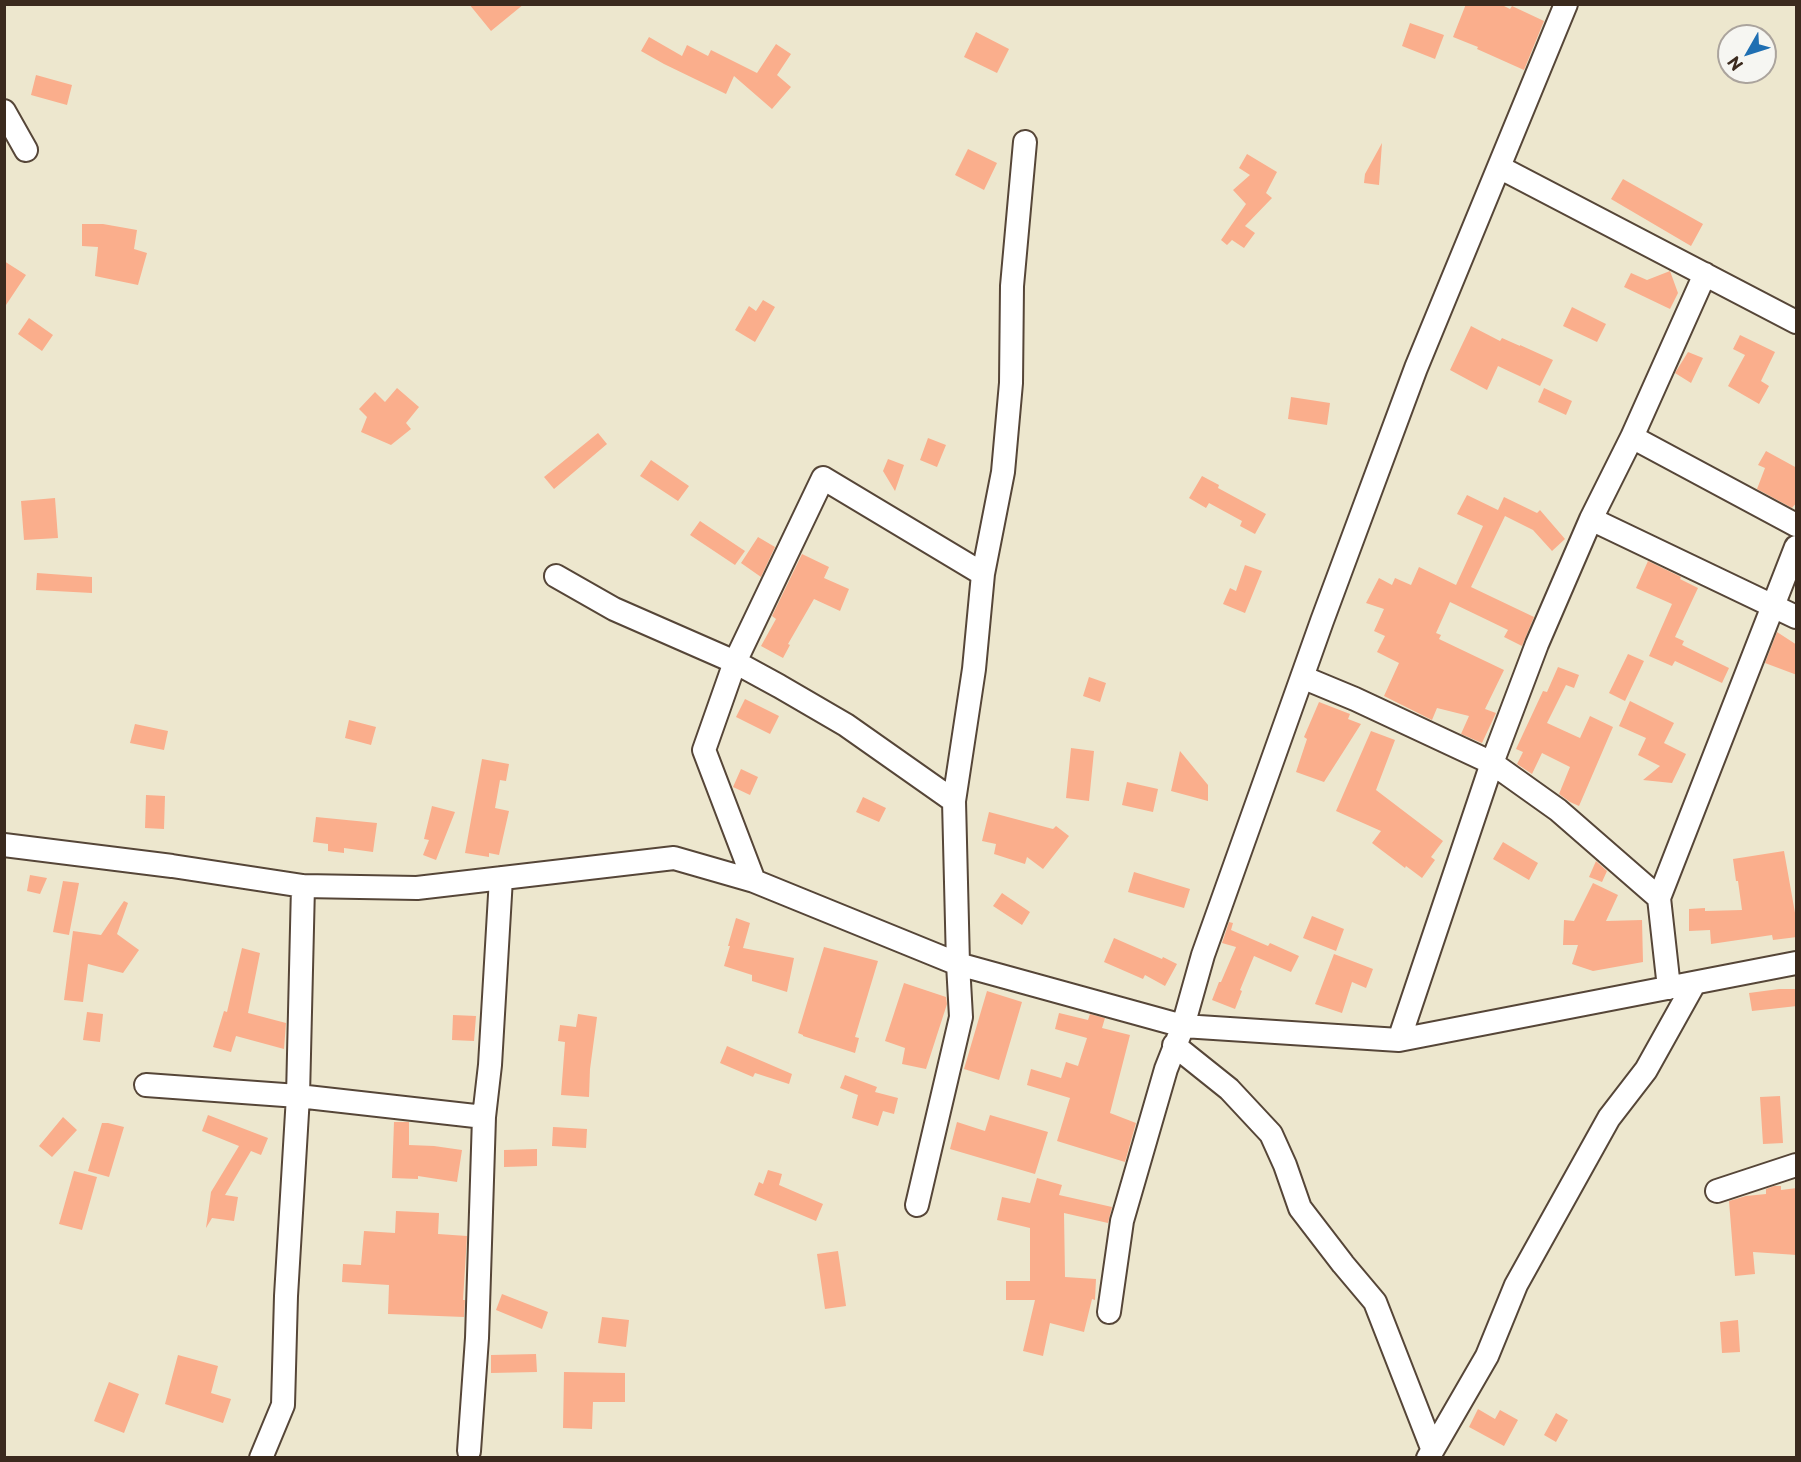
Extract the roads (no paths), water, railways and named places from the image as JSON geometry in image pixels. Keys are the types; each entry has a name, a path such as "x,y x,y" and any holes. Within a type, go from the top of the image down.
{"street":[{"path":"1109,1312 1122,1221 1166,1069 1179,1036 1203,955 1416,368 1566,4"},
{"path":"4,111 26,150"},
{"path":"916,1205 961,1017 954,801 974,669 983,574 1003,472 1011,383 1012,286 1026,142"},
{"path":"1499,167 1797,322"},
{"path":"1399,1040 1492,764 1537,644 1591,519 1632,436 1705,274"},
{"path":"1632,436 1797,525"},
{"path":"754,881 704,750 735,662 823,478 983,574"},
{"path":"1591,519 1797,617"},
{"path":"1669,988 1659,898 1797,547"},
{"path":"556,576 614,609 735,662 846,725 954,801"},
{"path":"1302,677 1355,699 1492,764 1558,810 1659,898"},
{"path":"4,845 172,866 303,886 417,888 674,858 754,881 958,964 1179,1036 1399,1040 1797,963"},
{"path":"469,1450 477,1338 484,1117 490,1065 501,878"},
{"path":"261,1458 283,1406 286,1296 298,1096 303,886"},
{"path":"1430,1453 1487,1356 1516,1286 1609,1118 1646,1070 1694,984"},
{"path":"1179,1036 1271,1134 1300,1208 1375,1302 1430,1453"},
{"path":"146,1085 298,1096 484,1117"},
{"path":"1717,1191 1797,1165"}]}
